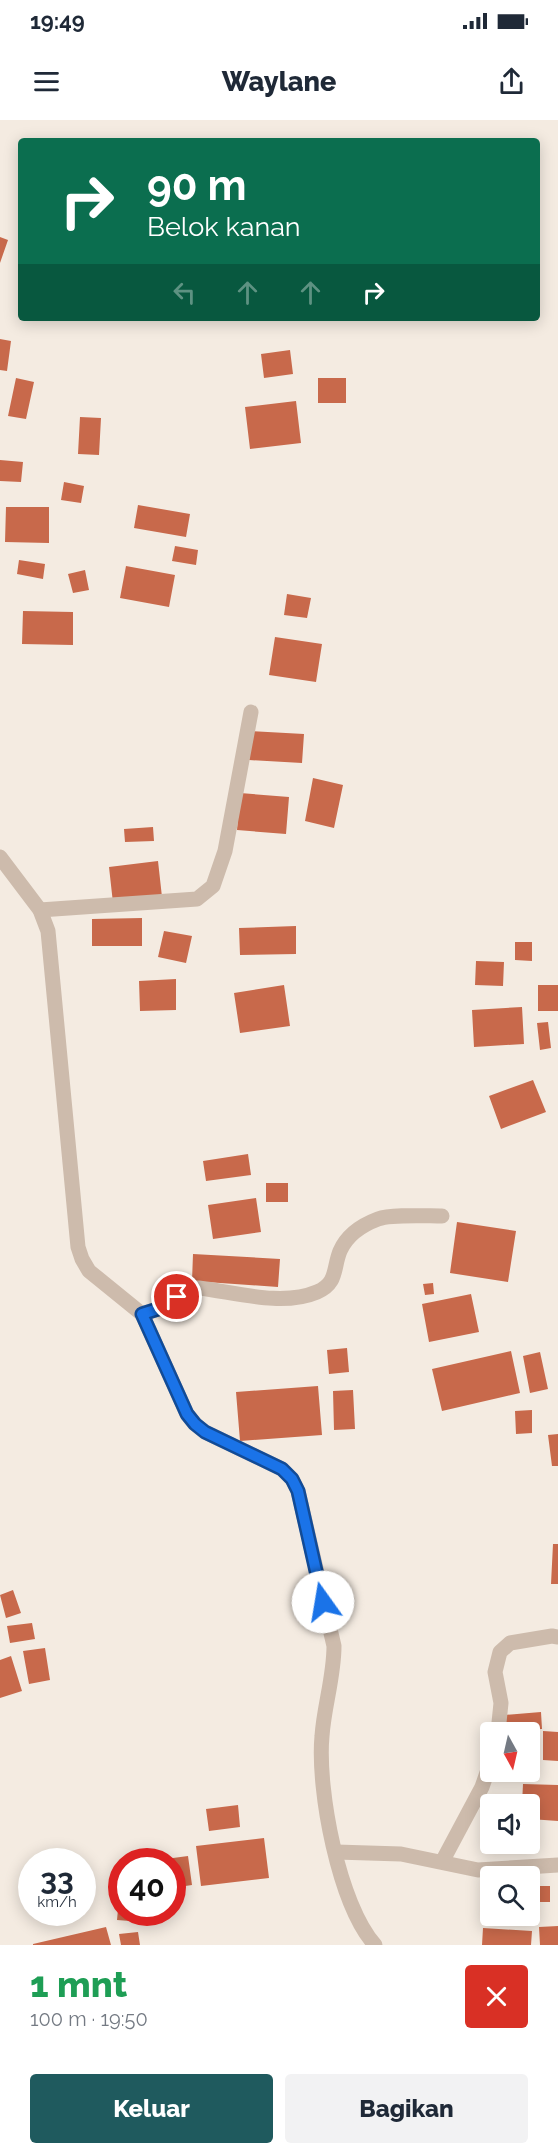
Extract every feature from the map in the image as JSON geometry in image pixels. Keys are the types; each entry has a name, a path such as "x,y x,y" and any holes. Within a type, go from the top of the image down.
{"street":[{"path":"40,910 197,899 213,886 225,851 251,712"},
{"path":"0,857 40,910 48,931 78,1247 82,1259 88,1271 142,1314 187,1414 195,1424 205,1432 282,1469 292,1479 298,1491 334,1646 334,1664 321,1738 323,1795 346,1894 365,1934 375,1945"},
{"path":"142,1314 161,1308 199,1288 230,1294 296,1298 319,1292 333,1280 340,1250 355,1230 380,1218 442,1216"},
{"path":"499,1722 501,1703 495,1672 500,1652 510,1643 558,1637"},
{"path":"442,1862 485,1782"},
{"path":"336,1852 401,1854 478,1870 558,1865"}],"building":[{"path":"0,237 8,240 0,263"},
{"path":"0,339 11,341 7,371 0,370"},
{"path":"290,350 293,374 264,378 261,354"},
{"path":"16,378 34,382 26,419 8,416"},
{"path":"318,378 346,378 346,403 318,403"},
{"path":"296,401 301,443 250,449 245,407"},
{"path":"80,417 101,418 99,455 78,454"},
{"path":"0,460 23,462 21,482 0,481"},
{"path":"64,482 84,486 81,503 61,500"},
{"path":"138,505 190,514 186,537 134,528"},
{"path":"6,507 49,507 49,543 5,542"},
{"path":"175,546 198,550 196,565 172,561"},
{"path":"19,560 45,564 43,579 17,574"},
{"path":"126,566 175,575 169,607 120,598"},
{"path":"85,570 89,590 73,593 68,574"},
{"path":"287,594 311,598 307,618 284,615"},
{"path":"23,611 73,612 73,645 22,644"},
{"path":"275,637 322,644 316,682 269,675"},
{"path":"251,731 304,734 302,763 249,760"},
{"path":"313,778 343,785 334,828 305,821"},
{"path":"240,793 289,797 286,834 237,830"},
{"path":"153,827 154,841 125,842 124,829"},
{"path":"158,861 162,897 113,903 109,867"},
{"path":"142,918 142,946 92,946 92,919"},
{"path":"296,926 296,954 240,955 239,928"},
{"path":"164,931 192,936 186,963 158,957"},
{"path":"515,942 532,942 532,961 515,960"},
{"path":"476,961 504,962 503,986 475,985"},
{"path":"176,979 176,1010 140,1011 139,981"},
{"path":"284,985 290,1026 240,1033 234,993"},
{"path":"538,985 558,985 558,1011 538,1011"},
{"path":"522,1007 524,1044 474,1047 472,1010"},
{"path":"548,1022 551,1048 540,1050 537,1023"},
{"path":"533,1080 546,1112 501,1129 489,1096"},
{"path":"248,1154 251,1175 206,1181 203,1161"},
{"path":"266,1183 288,1183 288,1202 266,1202"},
{"path":"256,1198 261,1232 213,1239 208,1205"},
{"path":"457,1222 516,1231 508,1282 450,1273"},
{"path":"193,1254 280,1259 278,1287 192,1281"},
{"path":"433,1283 434,1294 425,1295 423,1284"},
{"path":"471,1294 479,1332 429,1342 422,1304"},
{"path":"347,1348 349,1372 329,1374 327,1350"},
{"path":"511,1351 520,1393 442,1411 432,1369"},
{"path":"540,1352 548,1389 530,1393 523,1356"},
{"path":"318,1386 322,1435 240,1441 236,1392"},
{"path":"353,1390 355,1429 334,1430 333,1391"},
{"path":"532,1410 532,1433 516,1434 515,1411"},
{"path":"558,1434 558,1466 552,1466 548,1435"},
{"path":"553,1544 558,1544 558,1584 551,1584"},
{"path":"13,1590 21,1613 6,1618 0,1595"},
{"path":"32,1623 35,1639 10,1643 7,1626"},
{"path":"45,1648 50,1680 29,1684 23,1651"},
{"path":"11,1656 22,1691 0,1698 0,1660"},
{"path":"541,1712 542,1729 540,1729 540,1722 504,1722 504,1715"},
{"path":"543,1731 558,1732 558,1761 543,1760"},
{"path":"523,1784 558,1785 558,1821 540,1820 540,1794 522,1794"},
{"path":"238,1805 240,1827 209,1831 206,1809"},
{"path":"264,1838 269,1878 201,1886 196,1846"},
{"path":"186,1856 188,1856 192,1885 186,1886"},
{"path":"540,1886 550,1886 550,1902 540,1902"},
{"path":"558,1926 558,1945 540,1945 539,1927"},
{"path":"106,1927 111,1945 33,1945 33,1944"},
{"path":"483,1928 532,1931 531,1945 482,1945"},
{"path":"138,1932 140,1945 121,1945 119,1934"}],"route":[{"path":"177,1297 161,1308 142,1314 187,1414 205,1432 282,1469 292,1479 298,1491 323,1602"}]}
